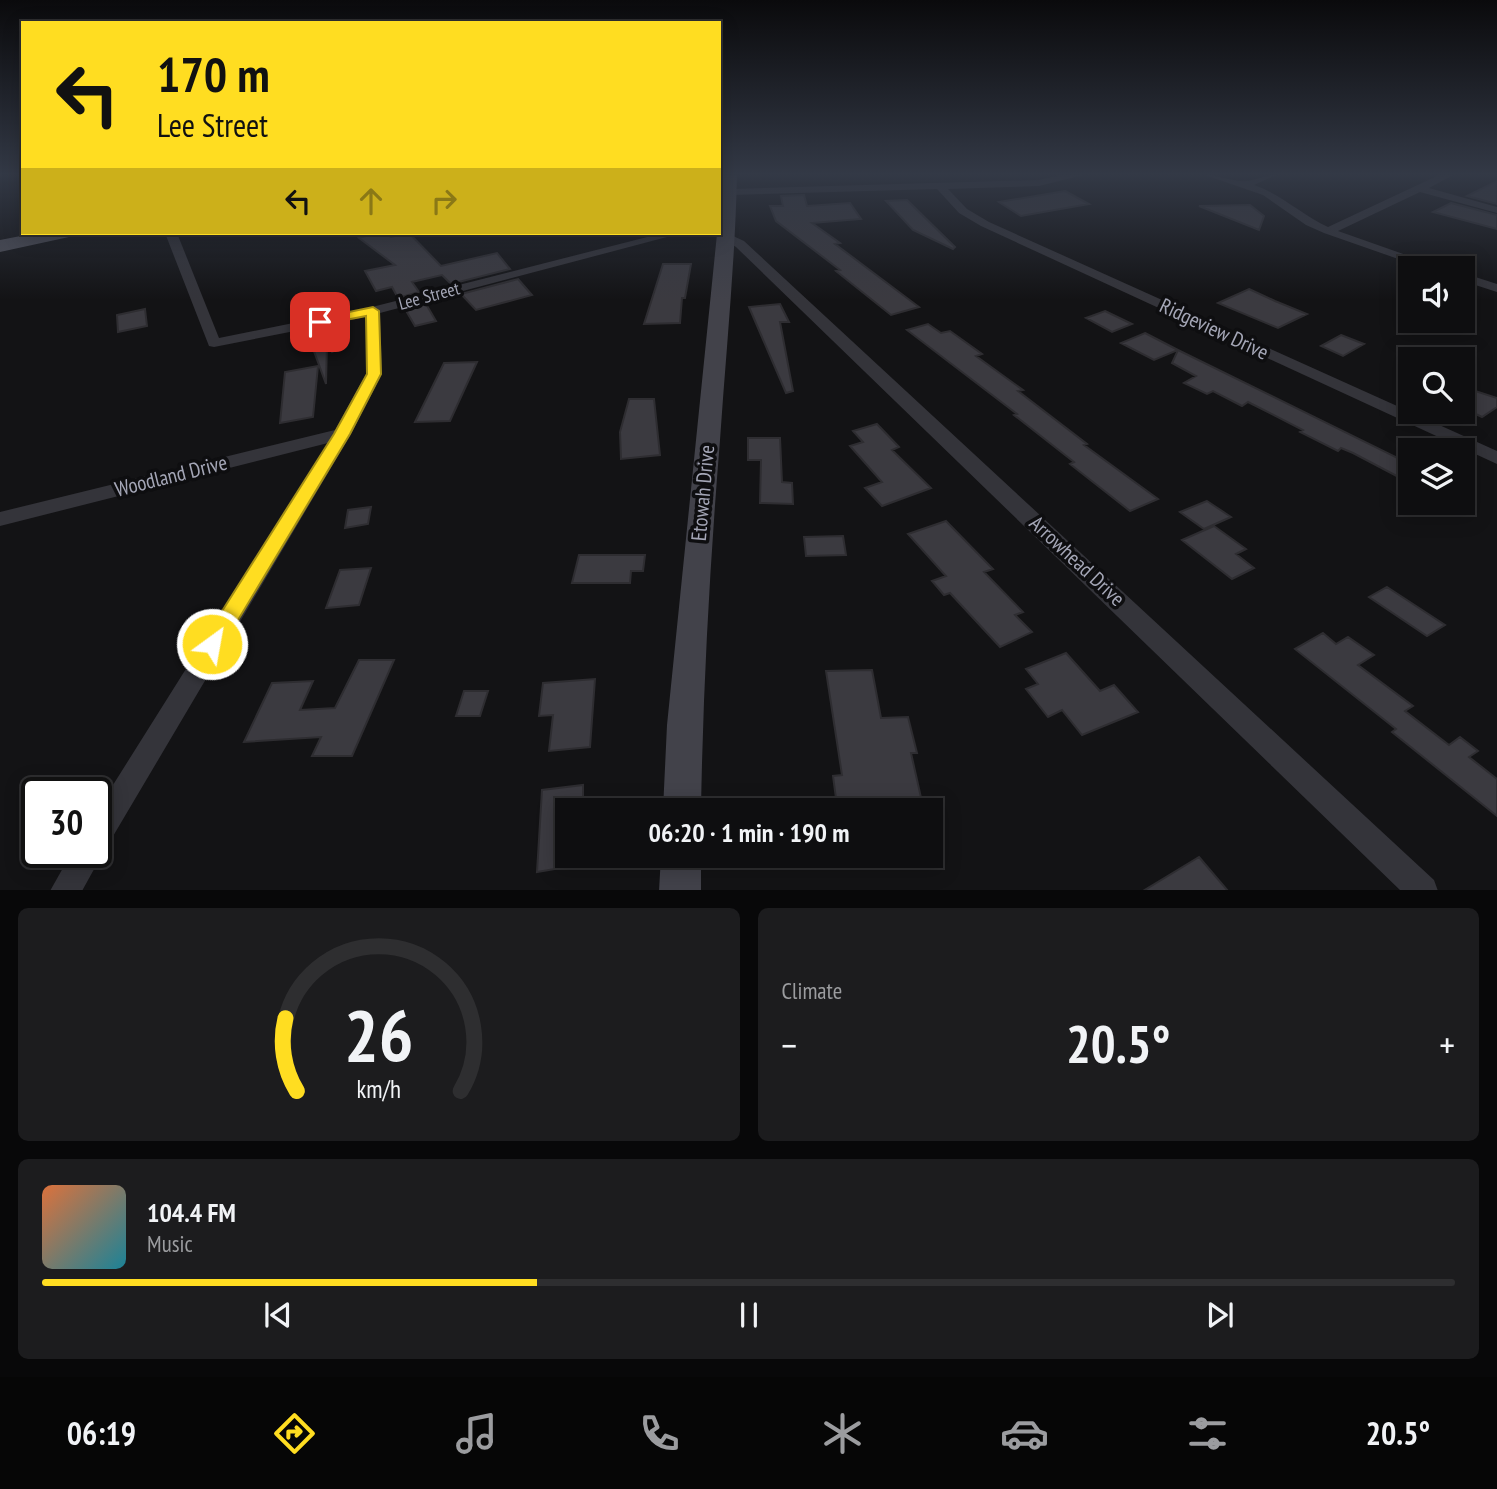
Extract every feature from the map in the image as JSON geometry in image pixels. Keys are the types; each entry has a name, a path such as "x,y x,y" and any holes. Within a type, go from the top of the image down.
{"main road":[{"path":"0,246 52,235"}],"street":[{"name":"Ridgeview Drive","path":"972,217 1497,458"},
{"path":"1301,217 1328,231 1402,256"},
{"path":"1328,231 1360,217"},
{"name":"Etowah Drive","path":"682,798 685,725 725,229"},
{"name":"Arrowhead Drive","path":"725,229 1422,890"},
{"name":"Lee Street","path":"171,235 214,343 373,311 668,235"},
{"path":"1475,281 1497,288"},
{"path":"112,812 342,434 374,374 373,311"},
{"name":"Woodland Drive","path":"0,519 342,434"},
{"path":"66,890 79,868"},
{"path":"680,890 681,868"}],"building":[{"path":"774,217 859,217 861,219 812,223 840,243 835,244 919,307 891,315 836,271 840,270 776,221"},
{"path":"900,217 924,217 955,247 953,249 913,230"},
{"path":"1225,217 1264,217 1259,230"},
{"path":"1450,217 1497,217 1497,229"},
{"path":"370,235 411,235 441,266 497,253 510,269 451,284 442,275 412,282 419,292 398,298 392,287 376,291 365,271 395,265 359,238"},
{"path":"663,264 691,264 685,298 682,298 680,323 644,324"},
{"path":"518,279 532,295 476,310 461,294"},
{"path":"1249,289 1307,314 1278,328 1218,303"},
{"path":"321,293 329,313 313,316 303,298"},
{"path":"426,304 436,321 415,326 405,309"},
{"path":"780,304 789,322 780,322 793,391 786,393 749,307"},
{"path":"145,309 147,326 118,332 117,315"},
{"path":"1105,311 1132,324 1112,332 1086,318"},
{"path":"928,324 941,333 950,331 982,354 976,356 1023,390 1018,391 1087,444 1084,445 1158,499 1130,511 1070,464 1074,462 1014,415 1017,414 907,330"},
{"path":"334,326 343,347 332,352 327,343 326,384 308,335"},
{"path":"1145,333 1178,350 1154,360 1121,343"},
{"path":"1341,335 1364,344 1343,356 1321,346"},
{"path":"1178,350 1398,458 1398,477 1353,453 1341,448 1338,451 1248,402 1242,406 1213,391 1207,394 1184,383 1196,376 1172,363"},
{"path":"477,362 450,421 415,422 444,363"},
{"path":"318,366 313,417 280,423 285,372"},
{"path":"1475,391 1497,398 1497,407 1482,417 1475,414"},
{"path":"629,399 654,399 660,455 621,459 620,432"},
{"path":"877,424 899,447 892,450 931,488 882,506 865,488 882,482 850,446 863,442 853,431"},
{"path":"748,438 780,438 782,482 792,483 793,504 760,503 761,460 748,460"},
{"path":"1207,501 1231,517 1204,529 1180,512"},
{"path":"371,507 368,524 345,528 348,510"},
{"path":"946,521 993,569 984,572 1023,612 1015,615 1032,632 1000,647 950,593 944,595 932,581 946,576 908,534"},
{"path":"1214,526 1246,549 1236,554 1254,568 1232,579 1182,540"},
{"path":"843,536 846,555 806,556 804,537"},
{"path":"579,555 645,555 643,571 631,571 630,583 572,583"},
{"path":"371,568 359,605 326,608 340,570"},
{"path":"1387,587 1445,625 1427,636 1369,597"},
{"path":"1323,633 1336,644 1348,637 1374,655 1358,665 1413,706 1405,711 1449,745 1460,737 1478,751 1469,757 1497,779 1497,816 1392,732 1396,729 1295,649"},
{"path":"1066,653 1100,691 1114,685 1138,712 1082,735 1062,710 1048,717 1026,689 1038,684 1026,669"},
{"path":"359,660 394,660 352,756 312,756 321,737 244,742 272,683 313,681 300,710 335,708"},
{"path":"872,670 881,718 908,717 917,753 911,753 921,798 836,798 833,776 842,775 826,671"},
{"path":"595,679 590,747 549,751 553,715 539,716 543,683"},
{"path":"464,691 488,691 480,716 456,716"},
{"path":"583,785 583,798 555,798 555,868 561,868 537,872 542,790"},
{"path":"1199,857 1227,890 1145,890"}],"route":[{"path":"212,644 342,434 374,374 373,311 320,322"}]}
